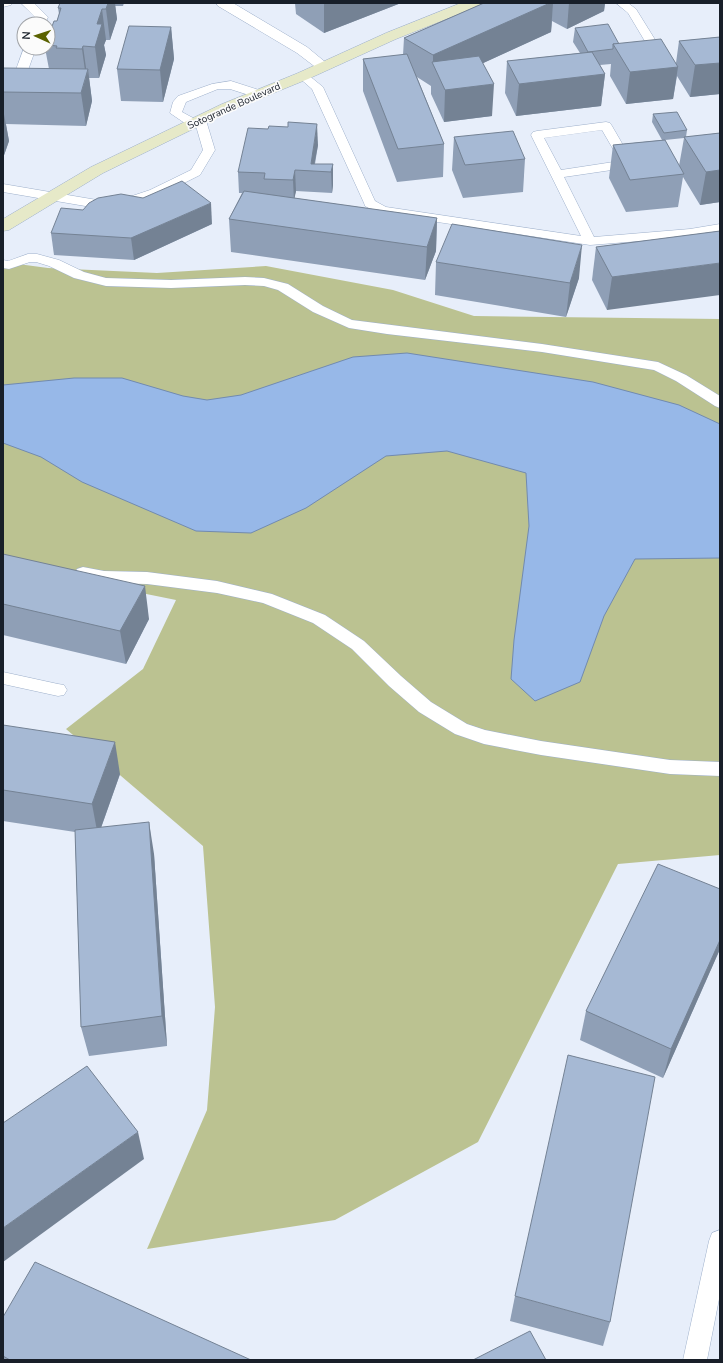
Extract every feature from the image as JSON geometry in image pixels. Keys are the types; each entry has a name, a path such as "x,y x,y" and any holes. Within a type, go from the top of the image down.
{"street":[{"name":"Sotogrande Boulevard","path":"3,226 97,170 197,122 391,36 474,3"},
{"path":"229,4 302,50 323,66"}],"lane":[{"path":"3,4 7,3"},
{"path":"26,3 42,16"},
{"path":"622,3 632,11 652,46"},
{"path":"3,84 17,84 27,56"},
{"path":"303,76 317,87 370,203 384,210 590,240 690,233 720,228"},
{"path":"3,188 97,204 127,202 154,193 196,172 209,150 197,122 176,113 180,100 216,86 226,84 258,94"},
{"path":"557,174 628,164 606,126 537,135 590,240"},
{"path":"3,264 9,265 28,258 37,258 54,263 79,275 106,282 171,284 245,281 264,282 283,288 318,309 349,324 395,331 542,348 658,366 681,378 720,403"},
{"path":"68,570 104,577 147,578 217,587 266,598 319,619 358,645 395,681 425,707 461,729 484,737 541,748 670,767 720,769"},
{"path":"3,678 58,690"},
{"path":"696,1360 720,1241"}],"green space":[{"path":"3,262 48,268 157,273 266,266 393,290 474,316 720,319 720,855 618,864 478,1142 335,1220 147,1249 207,1110 215,1007 203,846 66,729 143,669 176,600 3,565"}],"water":[{"path":"407,353 593,382 679,405 720,424 720,558 635,559 604,616 580,682 535,701 511,679 514,640 529,526 526,473 447,451 386,456 306,508 251,533 196,531 82,482 41,457 3,443 3,385 74,378 122,378 183,396 207,400 241,395 353,357"}],"building":[{"path":"60,3 108,3 106,9 102,9 97,24 102,24 95,47 83,46 82,49 56,48 56,21 61,8 58,8"},
{"path":"484,3 550,3 433,55 404,38"},
{"path":"608,24 619,44 613,44 613,49 588,52 575,28"},
{"path":"129,26 171,27 160,70 117,69"},
{"path":"720,37 720,63 695,65 679,41"},
{"path":"661,39 678,67 630,72 613,44"},
{"path":"592,52 605,74 519,84 507,61"},
{"path":"407,54 444,144 398,149 363,59"},
{"path":"479,56 494,84 445,90 432,62"},
{"path":"3,68 88,69 81,93 3,92"},
{"path":"677,112 687,130 664,133 653,114"},
{"path":"288,122 317,124 311,164 333,164 331,172 295,170 293,180 264,179 265,173 238,172 248,128 268,129 269,126 288,127"},
{"path":"513,131 525,159 465,165 454,137"},
{"path":"720,133 720,170 706,172 684,137"},
{"path":"665,140 684,174 630,180 613,145"},
{"path":"182,181 211,203 131,238 51,233 61,208 83,210 89,203 98,198 121,194 143,198"},
{"path":"244,191 437,218 427,247 229,219"},
{"path":"452,224 582,245 570,283 436,262"},
{"path":"720,231 720,263 612,277 596,247"},
{"path":"3,554 145,586 120,631 3,604"},
{"path":"3,725 115,742 92,804 3,790"},
{"path":"149,822 162,1016 81,1027 75,830"},
{"path":"658,864 720,889 720,940 671,1049 586,1011"},
{"path":"568,1055 655,1077 610,1322 515,1296"},
{"path":"87,1066 138,1132 3,1228 3,1123"},
{"path":"35,1262 251,1360 10,1360 3,1356 3,1317"},
{"path":"530,1331 546,1360 473,1360"}]}
